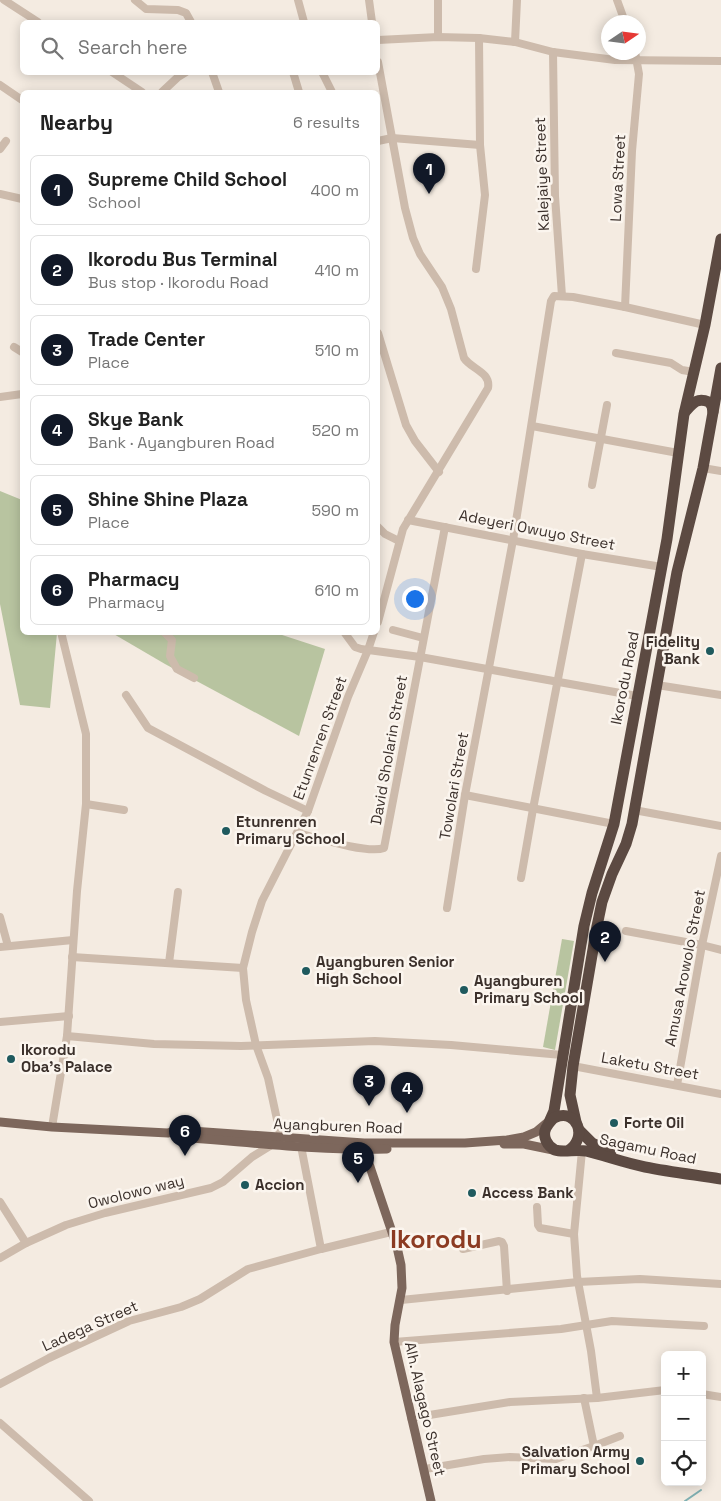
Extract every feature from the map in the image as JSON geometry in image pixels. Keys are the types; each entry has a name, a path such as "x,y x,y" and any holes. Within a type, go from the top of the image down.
{"highway":[{"name":"Ikorodu Road","path":"550,1120 554,1111 584,926 614,824 662,567 684,414 706,325 721,239"},
{"path":"578,1126 565,1116 556,1117 550,1120 545,1131 545,1137 551,1147 556,1150 569,1150 578,1142 578,1126 570,1096 573,1066 602,902 626,844 634,810 677,572 703,468 721,368"},
{"path":"684,414 695,401 700,400 710,402 713,414"},
{"name":"Sagamu Road","path":"578,1126 584,1136 602,1149 619,1154 721,1172"},
{"name":"Sagamu Road","path":"569,1150 582,1151 648,1167 721,1179"}],"main road":[{"path":"508,1142 536,1132 550,1120"},
{"name":"Ayangburen Road","path":"0,1122 52,1127 168,1133 178,1136 364,1150 465,1148 508,1142"},
{"name":"Ayangburen Road","path":"168,1133 177,1130 364,1143 508,1142"},
{"path":"508,1142 556,1150"},
{"name":"Alh. Alagago Street","path":"364,1150 401,1265 401,1300 394,1342 432,1501"}],"street":[{"path":"4,0 35,20"},
{"path":"135,0 146,9 178,10 186,13 190,20"},
{"path":"298,0 303,20"},
{"path":"369,0 372,20"},
{"path":"438,0 438,36"},
{"path":"515,42 517,0"},
{"path":"617,0 622,15"},
{"path":"380,40 438,36 479,38 515,42 553,52 601,58"},
{"path":"476,269 484,195 480,145 479,38"},
{"name":"Kalejaiye Street","path":"553,52 555,196 562,296"},
{"path":"646,57 721,61"},
{"name":"Lowa Street","path":"625,306 632,151 639,74 637,60"},
{"path":"380,73 405,208 413,238 420,254 442,287 451,309 464,358 486,376 490,382 439,472 403,528 380,615"},
{"path":"116,75 139,90"},
{"path":"164,90 181,75"},
{"path":"213,75 218,90"},
{"path":"294,75 298,90"},
{"path":"324,75 331,90"},
{"path":"0,85 20,99"},
{"path":"380,141 392,138 480,145"},
{"path":"0,149 6,141"},
{"path":"0,194 20,199"},
{"name":"Towolari Street","path":"447,908 465,795 513,540 551,301 554,296 562,296"},
{"path":"562,296 625,306 706,325"},
{"path":"380,340 406,425 414,441 439,472"},
{"path":"14,347 20,351"},
{"path":"616,353 671,364 682,370 694,372"},
{"path":"0,397 20,394"},
{"path":"592,485 607,405"},
{"path":"532,426 678,453"},
{"path":"703,468 721,471"},
{"name":"Adeyeri Owuyo Street","path":"408,520 582,554 662,567"},
{"name":"David Sholarin Street","path":"298,833 367,849 379,850 384,848 386,844 445,527"},
{"path":"380,529 385,534 400,541"},
{"path":"521,878 582,554"},
{"path":"393,630 423,638"},
{"path":"52,1127 67,1036 73,940 86,804 86,734 62,635"},
{"path":"167,635 172,640 170,656 177,669 194,678"},
{"path":"346,635 355,647 368,650 420,657 637,696"},
{"name":"Etunrenren Street","path":"281,1138 268,1078 256,1045 246,1000 243,968 262,901 308,811 348,697 373,635"},
{"path":"657,685 721,695"},
{"path":"126,694 148,728 266,791 308,811"},
{"path":"465,795 588,821 614,824"},
{"path":"86,804 124,810"},
{"path":"634,810 721,826"},
{"name":"Amusa Arowolo Street","path":"677,1085 702,945 721,856"},
{"path":"169,963 178,892"},
{"path":"0,917 4,947 73,940"},
{"path":"626,931 721,950"},
{"path":"72,957 243,968"},
{"path":"0,1022 68,1016"},
{"path":"67,1036 154,1044 241,1046 375,1041 461,1045 562,1056"},
{"name":"Laketu Street","path":"573,1066 721,1094"},
{"name":"Owolowo way","path":"0,1258 26,1243 66,1225 105,1213 211,1188 223,1182 252,1157 273,1144"},
{"path":"301,1146 321,1249"},
{"path":"582,1151 574,1234 578,1282 597,1398"},
{"path":"0,1202 26,1243"},
{"path":"537,1207 538,1225 540,1228 574,1234"},
{"name":"Ladega Street","path":"0,1384 49,1358 129,1321 181,1307 200,1299 248,1270 321,1249 391,1232"},
{"path":"463,1249 502,1242 504,1246 507,1291"},
{"path":"401,1300 507,1291 578,1282 640,1279 721,1284"},
{"path":"394,1342 523,1333 612,1322 704,1326"},
{"path":"411,1418 510,1402 597,1398 661,1390"},
{"path":"706,1395 721,1397"},
{"path":"584,1398 594,1446"},
{"path":"0,1423 89,1501"},
{"path":"425,1469 484,1459 510,1457 556,1459 620,1436"}],"green space":[{"path":"0,491 20,499 20,635 57,635 50,708 20,705 0,604"},
{"path":"115,635 282,635 325,649 299,736 165,664"},
{"path":"562,939 574,941 555,1050 543,1047"}],"waterway":[{"path":"685,1501 701,1490"}],"place":[{"name":"Supreme Child School","path":"429,194"},
{"name":"Fidelity Bank","path":"710,651"},
{"name":"Etunrenren Primary School","path":"226,831"},
{"name":"Ikorodu Bus Terminal","path":"605,962"},
{"name":"Ayangburen Senior High School","path":"306,971"},
{"name":"Ayangburen Primary School","path":"464,990"},
{"name":"Ikorodu Oba's Palace","path":"11,1059"},
{"name":"Trade Center","path":"369,1106"},
{"name":"Skye Bank","path":"407,1113"},
{"name":"Forte Oil","path":"614,1123"},
{"name":"Pharmacy","path":"185,1156"},
{"name":"Shine Shine Plaza","path":"358,1183"},
{"name":"Accion","path":"245,1185"},
{"name":"Access Bank","path":"472,1193"},
{"name":"Salvation Army Primary School","path":"640,1461"}],"district":[{"name":"Ikorodu","path":"436,1239"}]}
